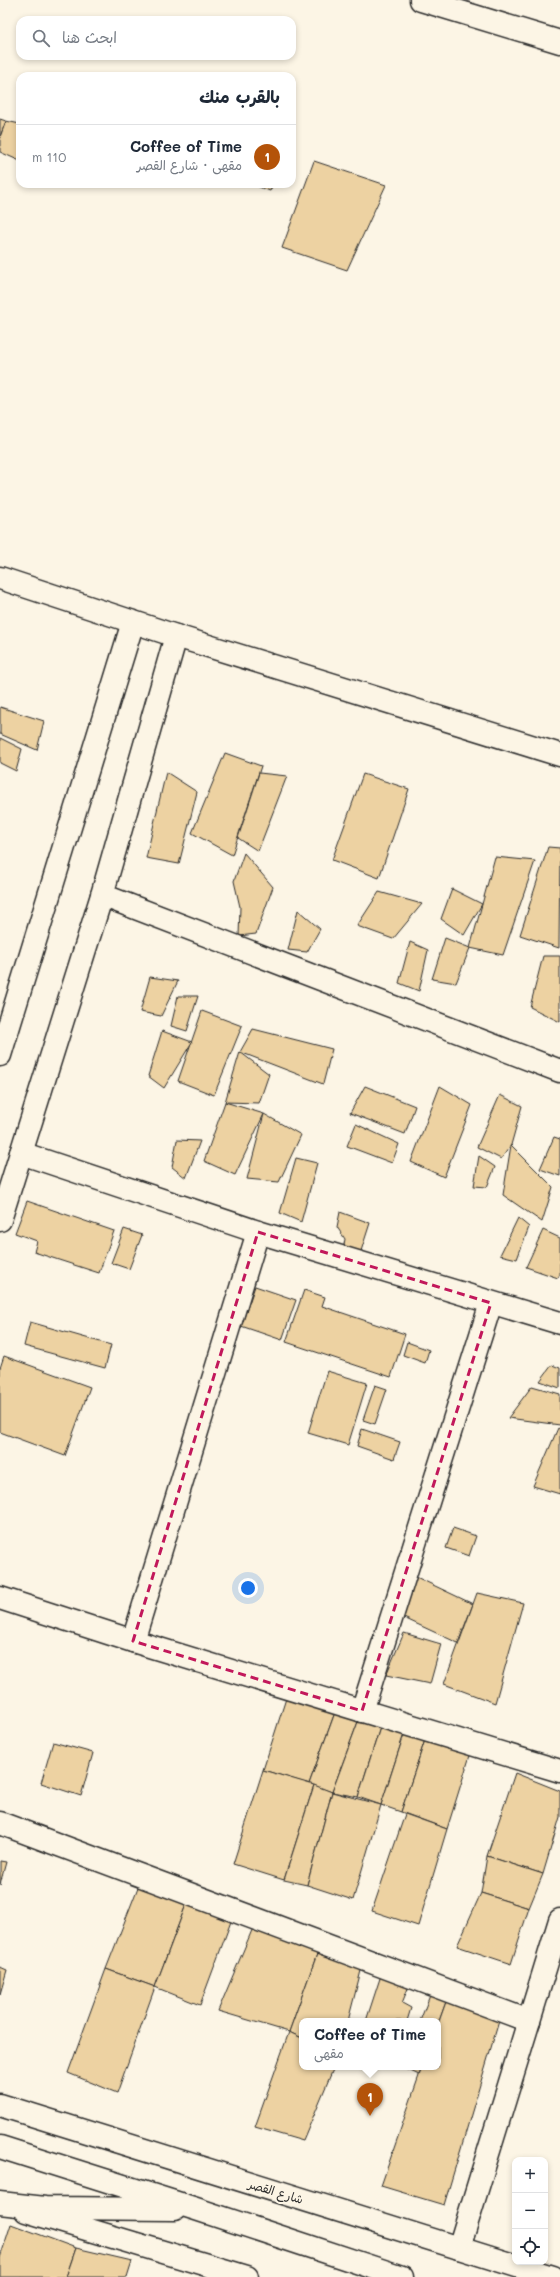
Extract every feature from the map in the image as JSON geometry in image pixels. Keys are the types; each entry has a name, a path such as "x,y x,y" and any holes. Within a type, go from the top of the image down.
{"main road":[{"path":"421,0 560,42"},
{"path":"0,578 176,636 560,755"},
{"path":"0,1055 133,622"},
{"path":"0,1220 102,895 176,636"},
{"path":"102,895 560,1071"},
{"path":"21,1153 258,1232 560,1323"},
{"path":"133,1641 258,1232"},
{"path":"362,1711 491,1303"},
{"path":"0,1598 133,1641 560,1771"},
{"path":"0,1823 529,2021"},
{"path":"459,2248 560,1920"},
{"name":"شارع القصر","path":"0,2105 543,2275"},
{"path":"0,2147 196,2209 402,2277"},
{"path":"0,2203 45,2208 196,2209"},
{"path":"0,2203 247,2277"}],"highlighted area":[{"path":"258,1232 491,1303 362,1711 133,1641"}],"building":[{"path":"0,119 6,121 0,137"},
{"path":"6,121 16,123 16,159 0,152 0,137"},
{"path":"314,161 386,185 347,270 282,248"},
{"path":"262,188 271,188 270,191"},
{"path":"0,707 44,721 37,750 0,734"},
{"path":"0,738 22,749 16,771 0,763"},
{"path":"225,753 261,766 232,855 192,833"},
{"path":"166,772 197,792 179,864 146,858"},
{"path":"259,773 287,776 258,851 238,838"},
{"path":"363,774 409,789 379,878 332,860"},
{"path":"548,847 560,848 559,948 520,935"},
{"path":"244,853 273,887 256,934 239,936 240,907 234,881"},
{"path":"495,857 535,861 503,955 470,948"},
{"path":"452,889 482,904 464,935 441,919"},
{"path":"379,892 422,904 393,939 357,926"},
{"path":"298,910 320,929 307,952 288,950"},
{"path":"445,938 470,948 456,983 432,979"},
{"path":"410,942 428,950 419,991 399,983"},
{"path":"543,956 560,956 560,1022 530,1007"},
{"path":"150,977 178,981 161,1016 140,1012"},
{"path":"178,996 198,996 187,1031 171,1026"},
{"path":"202,1011 242,1026 214,1095 178,1081"},
{"path":"253,1029 332,1049 323,1084 240,1052"},
{"path":"162,1031 192,1042 164,1088 148,1076"},
{"path":"240,1052 269,1074 259,1103 225,1102"},
{"path":"365,1086 415,1106 405,1134 350,1113"},
{"path":"440,1086 472,1105 444,1177 411,1162"},
{"path":"500,1095 522,1106 511,1145 501,1159 477,1147"},
{"path":"225,1102 264,1114 235,1175 204,1161"},
{"path":"264,1114 301,1135 279,1182 247,1179"},
{"path":"356,1124 399,1144 392,1163 347,1146"},
{"path":"554,1137 560,1139 560,1176 540,1169"},
{"path":"177,1140 200,1141 186,1178 172,1167"},
{"path":"511,1145 553,1187 542,1222 503,1195"},
{"path":"479,1156 495,1167 487,1187 474,1186"},
{"path":"296,1158 317,1163 301,1222 280,1213"},
{"path":"27,1201 114,1231 99,1273 34,1252 37,1241 15,1233"},
{"path":"340,1212 370,1223 361,1251 343,1250 345,1239 337,1227"},
{"path":"518,1218 529,1227 517,1259 500,1255"},
{"path":"124,1229 142,1235 129,1269 111,1263"},
{"path":"543,1230 560,1238 560,1274 558,1278 526,1267"},
{"path":"255,1286 296,1300 282,1340 241,1326"},
{"path":"304,1290 325,1297 322,1306 405,1334 391,1377 286,1342"},
{"path":"30,1322 111,1345 105,1368 24,1346"},
{"path":"407,1342 429,1350 425,1363 403,1355"},
{"path":"4,1356 90,1387 65,1456 0,1432 0,1368"},
{"path":"552,1365 560,1368 560,1388 540,1381"},
{"path":"327,1371 367,1383 348,1445 308,1433"},
{"path":"375,1385 387,1389 375,1424 363,1420"},
{"path":"532,1386 560,1394 560,1425 508,1418"},
{"path":"558,1428 560,1429 560,1494 533,1486"},
{"path":"362,1429 400,1442 394,1459 357,1446"},
{"path":"453,1528 476,1536 469,1556 446,1548"},
{"path":"414,1576 473,1604 458,1643 393,1613"},
{"path":"477,1593 523,1603 495,1703 444,1684"},
{"path":"404,1633 441,1644 430,1684 386,1675"},
{"path":"289,1689 338,1704 309,1784 263,1770"},
{"path":"338,1704 362,1711 332,1792 309,1784"},
{"path":"362,1711 383,1718 358,1797 332,1792"},
{"path":"383,1718 407,1725 381,1805 358,1797"},
{"path":"407,1725 428,1731 401,1812 381,1805"},
{"path":"428,1731 472,1749 447,1829 401,1812"},
{"path":"53,1742 93,1753 81,1796 41,1783"},
{"path":"263,1770 314,1785 284,1880 233,1864"},
{"path":"515,1773 560,1791 560,1817 543,1874 487,1856"},
{"path":"314,1785 332,1792 307,1885 284,1880"},
{"path":"332,1792 381,1805 353,1900 307,1885"},
{"path":"405,1814 447,1829 418,1926 372,1911"},
{"path":"487,1856 543,1874 529,1908 481,1893"},
{"path":"0,1861 6,1862 0,1884"},
{"path":"142,1877 190,1894 155,1987 106,1969"},
{"path":"481,1893 529,1908 511,1964 457,1946"},
{"path":"190,1894 233,1916 200,2005 155,1987"},
{"path":"255,1923 321,1943 289,2032 218,2011"},
{"path":"321,1943 364,1959 349,2018 299,2018 299,2037 289,2032"},
{"path":"384,1966 411,1981 402,2003 411,2008 408,2018 367,2018"},
{"path":"0,1967 7,1970 0,1994"},
{"path":"106,1969 155,1987 117,2093 68,2073"},
{"path":"434,1985 447,1999 440,2018 421,2018"},
{"path":"447,1999 499,2021 444,2205 381,2186 421,2070 441,2070 440,2018"},
{"path":"289,2032 299,2037 299,2070 333,2070 303,2141 255,2127"},
{"path":"408,2070 421,2070 419,2075"},
{"path":"11,2224 76,2248 66,2277 0,2277 0,2258"},
{"path":"76,2248 132,2261 127,2277 66,2277"}],"place":[{"name":"Coffee of Time","path":"370,2116"}]}
